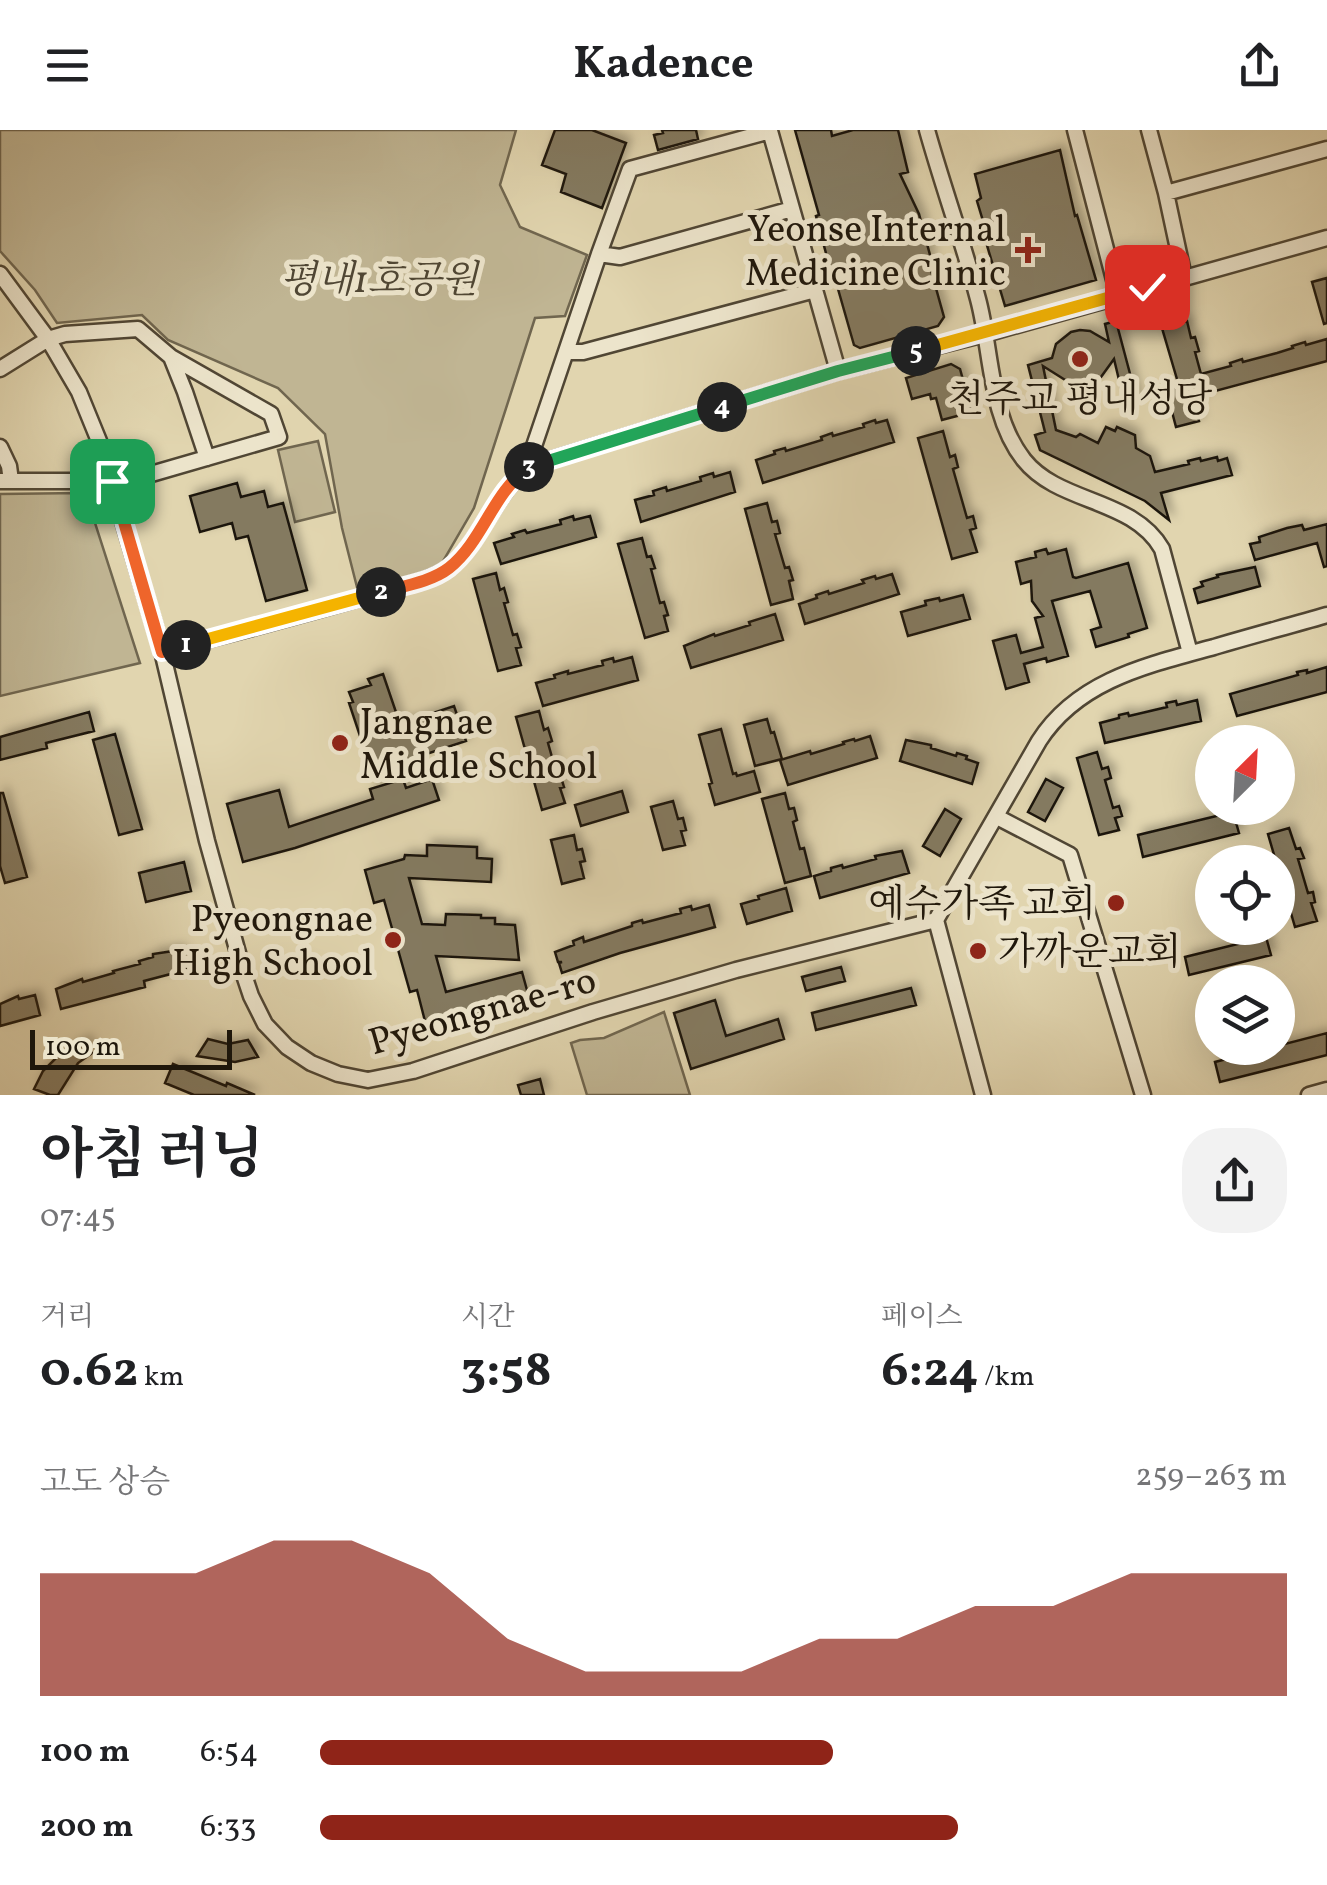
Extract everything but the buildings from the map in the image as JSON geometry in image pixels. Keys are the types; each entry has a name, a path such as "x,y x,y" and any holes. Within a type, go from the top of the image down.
{"street":[{"path":"927,130 978,300 1008,434 1025,462 1047,480 1140,522 1154,534 1162,549 1190,654"},
{"path":"1075,130 1118,294"},
{"path":"1148,130 1184,277"},
{"path":"531,466 534,446 598,254 630,169 770,131 838,371"},
{"path":"1166,193 1327,149"},
{"path":"598,254 620,257 792,209"},
{"path":"162,652 439,574 461,556 508,487 531,466 838,371 1327,238"},
{"name":"Pyeongnae-ro","path":"0,274 48,339 78,392 99,441 162,652 207,841 251,996 265,1024 286,1047 338,1074 368,1080 413,1072 593,1012 736,970 936,920"},
{"path":"567,352 582,352 815,290"},
{"path":"0,369 48,339 64,334 138,329 171,357 271,414 278,437 127,481 82,483 5,481 9,466 0,447"},
{"path":"171,357 207,458"},
{"path":"983,1095 936,920 1044,733 1072,704 1113,678 1327,615"},
{"path":"997,817 1070,855 1143,1095"},
{"path":"1309,1095 1327,1090"}],"green space":[{"name":"평내1호공원","path":"0,130 516,130 500,185 520,227 587,255 565,316 535,318 474,508 438,570 359,595 325,434 278,388 168,340 142,315 57,323 35,290 0,251"},
{"path":"318,441 335,512 295,522 278,450"},
{"path":"80,493 87,498 140,663 0,696 0,494"},
{"path":"664,1012 690,1095 587,1095 571,1043 604,1038"}],"place":[{"name":"Yeonse Internal Medicine Clinic","path":"1028,250"},
{"name":"천주교 평내성당","path":"1080,359"},
{"name":"Jangnae Middle School","path":"340,743"},
{"name":"예수가족 교회","path":"1116,903"},
{"name":"Pyeongnae High School","path":"393,940"},
{"name":"가까운교회","path":"978,951"}],"route":[{"path":"112,481 162,652 439,574 461,556 508,487 531,466 838,371 1147,287"}]}
